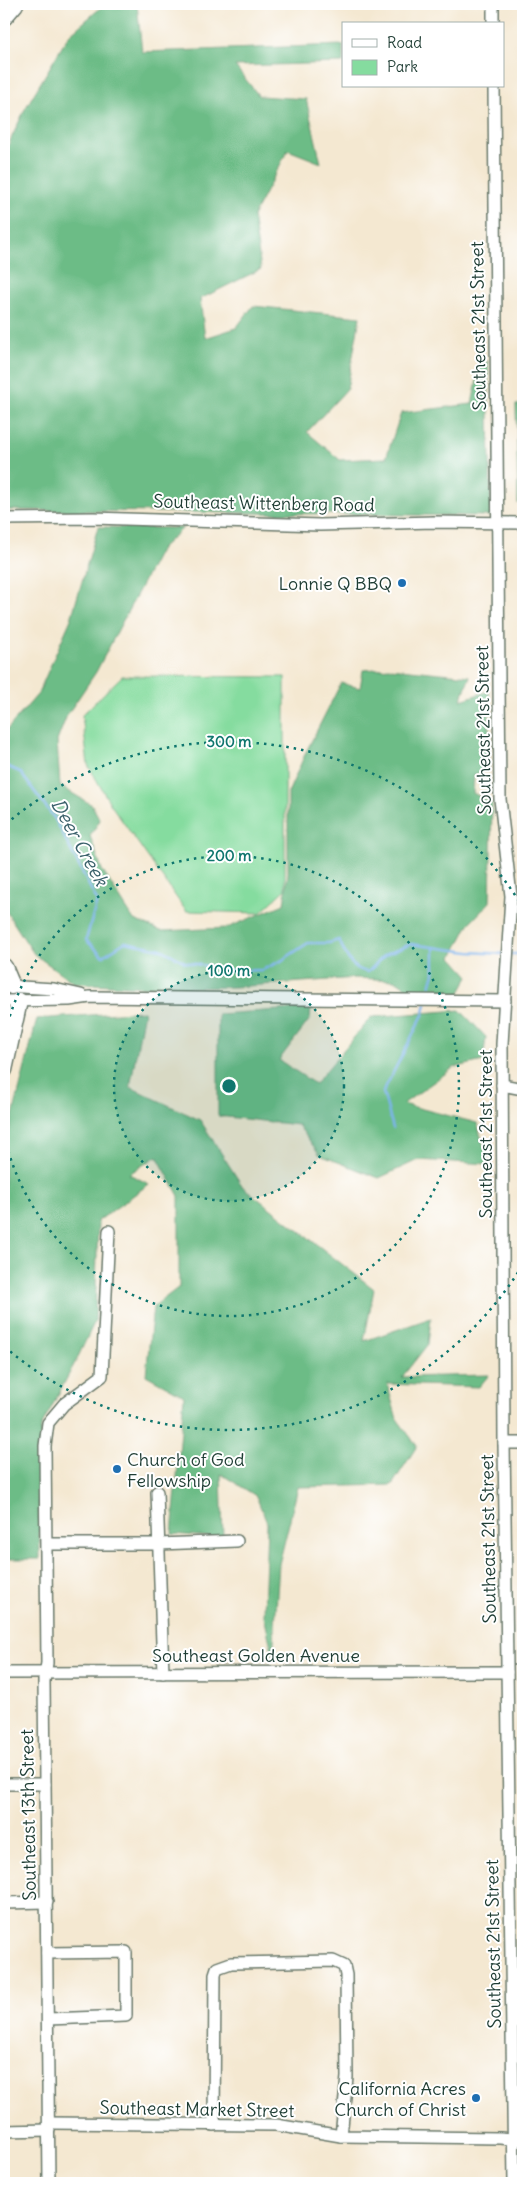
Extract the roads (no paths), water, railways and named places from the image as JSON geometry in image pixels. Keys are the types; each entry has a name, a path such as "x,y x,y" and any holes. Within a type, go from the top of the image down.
{"highway":[{"path":"4,17 15,4"},
{"path":"4,966 10,993 4,1070"}],"street":[{"path":"493,4 493,22"},
{"name":"Southeast 21st Street","path":"494,88 500,799 511,896 502,1085 507,1672 518,2140 514,2183"},
{"name":"Southeast Wittenberg Road","path":"4,519 103,518 320,524 523,523"},
{"path":"10,993 54,989 90,998"},
{"path":"10,993 69,1000 90,998 505,1001"},
{"path":"502,1085 523,1089"},
{"name":"Southeast 13th Street","path":"49,2183 44,1681 46,1673 47,1544 45,1446 48,1423 64,1404 102,1376 110,1231"},
{"path":"504,1443 523,1443"},
{"path":"158,1492 163,1673"},
{"path":"47,1544 159,1544 237,1541"},
{"name":"Southeast Golden Avenue","path":"4,1672 507,1672"},
{"path":"4,1784 45,1784"},
{"path":"4,1902 46,1902"},
{"path":"47,1954 126,1952 126,2016 48,2019"},
{"path":"214,2125 215,1974 217,1968 231,1963 333,1961 344,1966 346,1975 347,2077 341,2136"},
{"name":"Southeast Market Street","path":"4,2131 49,2127 288,2126 341,2136 500,2138 518,2140"}],"waterway":[{"name":"Deer Creek","path":"4,765 20,772 55,819 97,901 86,940 103,956 125,942 161,949 185,962 233,971 262,970 281,961 308,943 329,943 339,940 353,965 368,972 385,955 411,944 469,952 504,954"},
{"path":"427,997 434,973 434,947"},
{"name":"Deer Creek","path":"510,954 523,954"},
{"path":"393,1128 383,1092 424,1013 426,1003"}],"place":[{"name":"Lonnie Q BBQ","path":"402,583"},
{"name":"Church of God Fellowship","path":"117,1469"},
{"name":"California Acres Church of Christ","path":"476,2098"}]}
